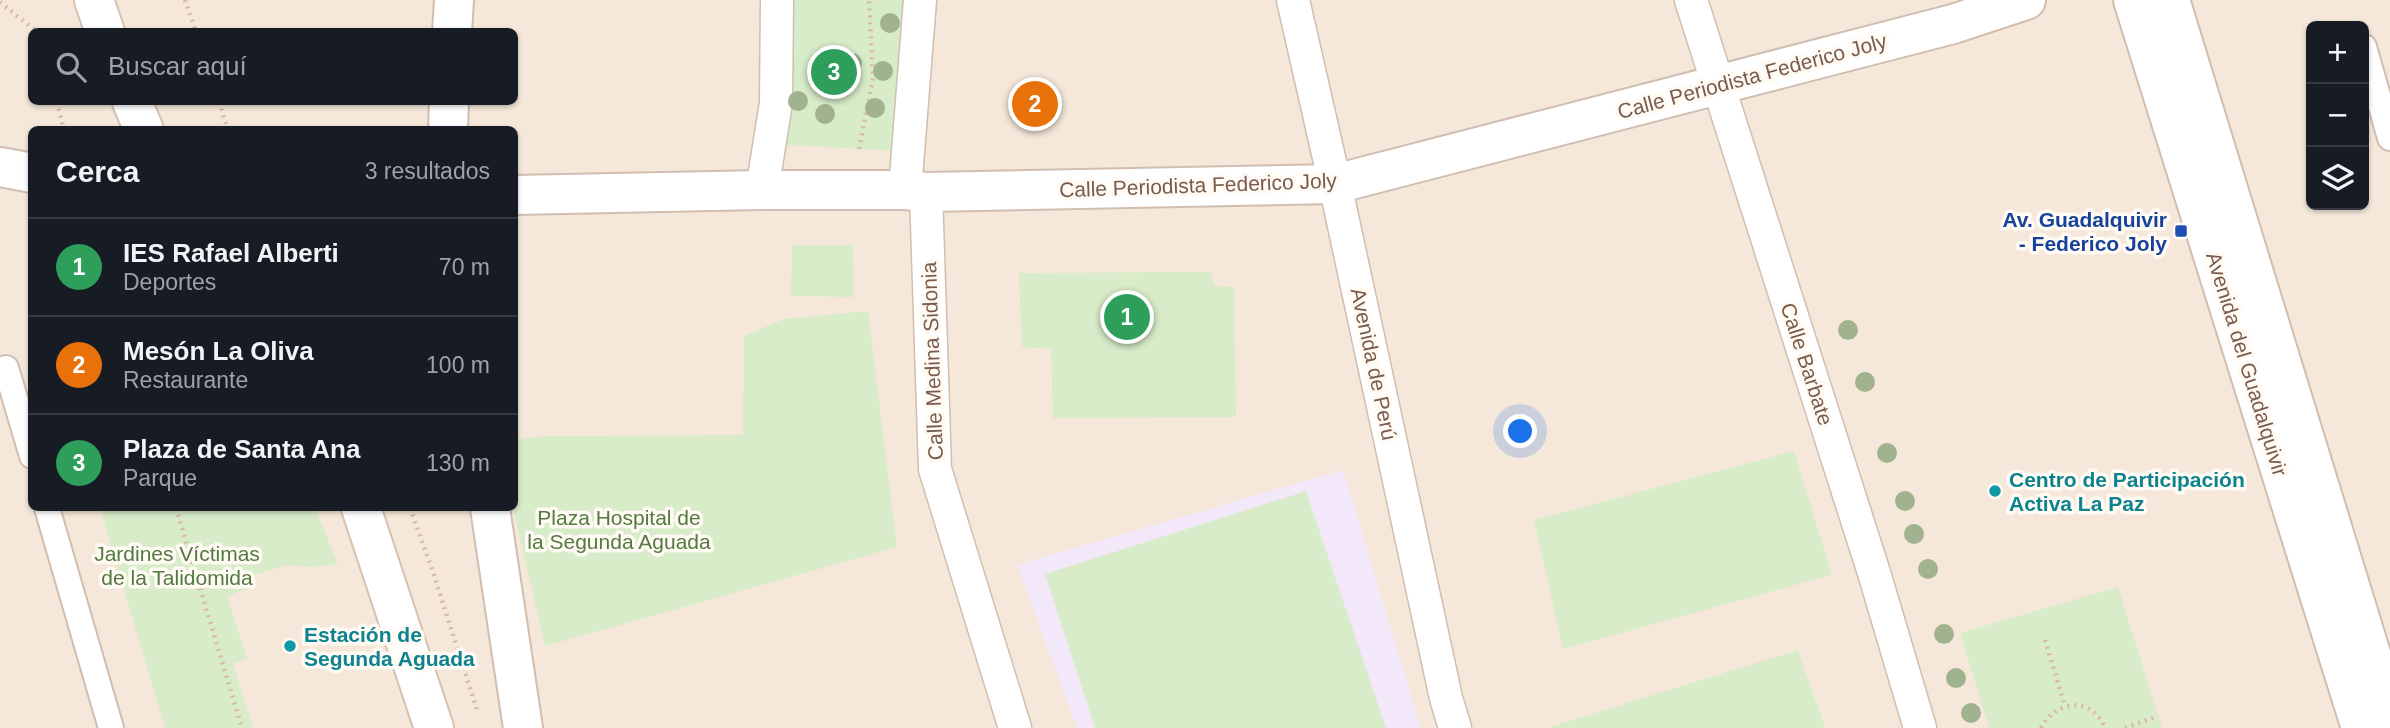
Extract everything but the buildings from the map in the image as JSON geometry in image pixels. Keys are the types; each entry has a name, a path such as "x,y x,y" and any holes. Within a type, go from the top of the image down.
{"street":[{"path":"94,0 104,28"},
{"path":"452,28 454,0"},
{"path":"762,190 776,103 777,0"},
{"name":"Calle Medina Sidonia","path":"920,0 916,191 935,469 1015,728"},
{"name":"Avenida de Perú","path":"1293,0 1443,685 1455,728"},
{"name":"Calle Barbate","path":"1691,0 1866,549 1920,728"},
{"name":"Calle Periodista Federico Joly","path":"518,195 1335,184 1717,86 1949,12 2026,0"},
{"name":"Avenida del Guadalquivir","path":"2133,0 2361,728"},
{"name":"Avenida del Guadalquivir","path":"2170,0 2390,716"},
{"path":"2369,64 2390,138"},
{"path":"133,105 142,126"},
{"path":"448,126 449,105"},
{"path":"0,167 28,172"},
{"path":"0,370 6,368 28,442"},
{"path":"48,511 111,728"},
{"path":"362,511 434,728"},
{"path":"490,511 523,728"}],"path":[{"path":"185,0 195,28"},
{"path":"859,149 873,78 869,0"},
{"path":"0,2 32,28"},
{"path":"58,105 63,126"},
{"path":"220,105 227,126"},
{"path":"177,511 242,728"},
{"path":"411,511 478,715"},
{"path":"2045,640 2065,706"},
{"path":"2041,728 2046,718 2065,706 2088,708 2105,728"},
{"path":"2125,728 2158,716"}],"shaded area":[{"path":"0,0 2390,0 2390,728 0,728"},
{"path":"1343,470 1421,728 1077,728 1017,565"}],"green space":[{"path":"768,0 905,0 898,151 766,144"},
{"path":"792,245 853,245 854,297 791,296"},
{"path":"1210,272 1215,286 1234,287 1236,417 1053,418 1051,349 1022,347 1019,273"},
{"name":"Plaza Hospital de la Segunda Aguada","path":"868,311 897,547 545,646 514,511 518,511 518,440 544,436 743,435 744,336 784,319"},
{"path":"1794,451 1832,575 1563,649 1534,520"},
{"path":"1306,491 1386,728 1095,728 1045,574"},
{"name":"Jardines Víctimas de la Talidomida","path":"101,511 316,511 338,564 311,567 288,565 247,577 250,588 227,596 247,659 233,664 253,728 165,728"},
{"path":"2118,587 2162,728 1989,728 1960,633"},
{"path":"1798,650 1825,728 1550,728 1550,727"}],"place":[{"name":"Plaza de Santa Ana","path":"834,72"},
{"name":"Mesón La Oliva","path":"1035,104"},
{"name":"Av. Guadalquivir - Federico Joly","path":"2181,231"},
{"name":"IES Rafael Alberti","path":"1127,317"},
{"name":"Centro de Participación Activa La Paz","path":"1995,491"},
{"name":"Estación de Segunda Aguada","path":"290,646"}]}
